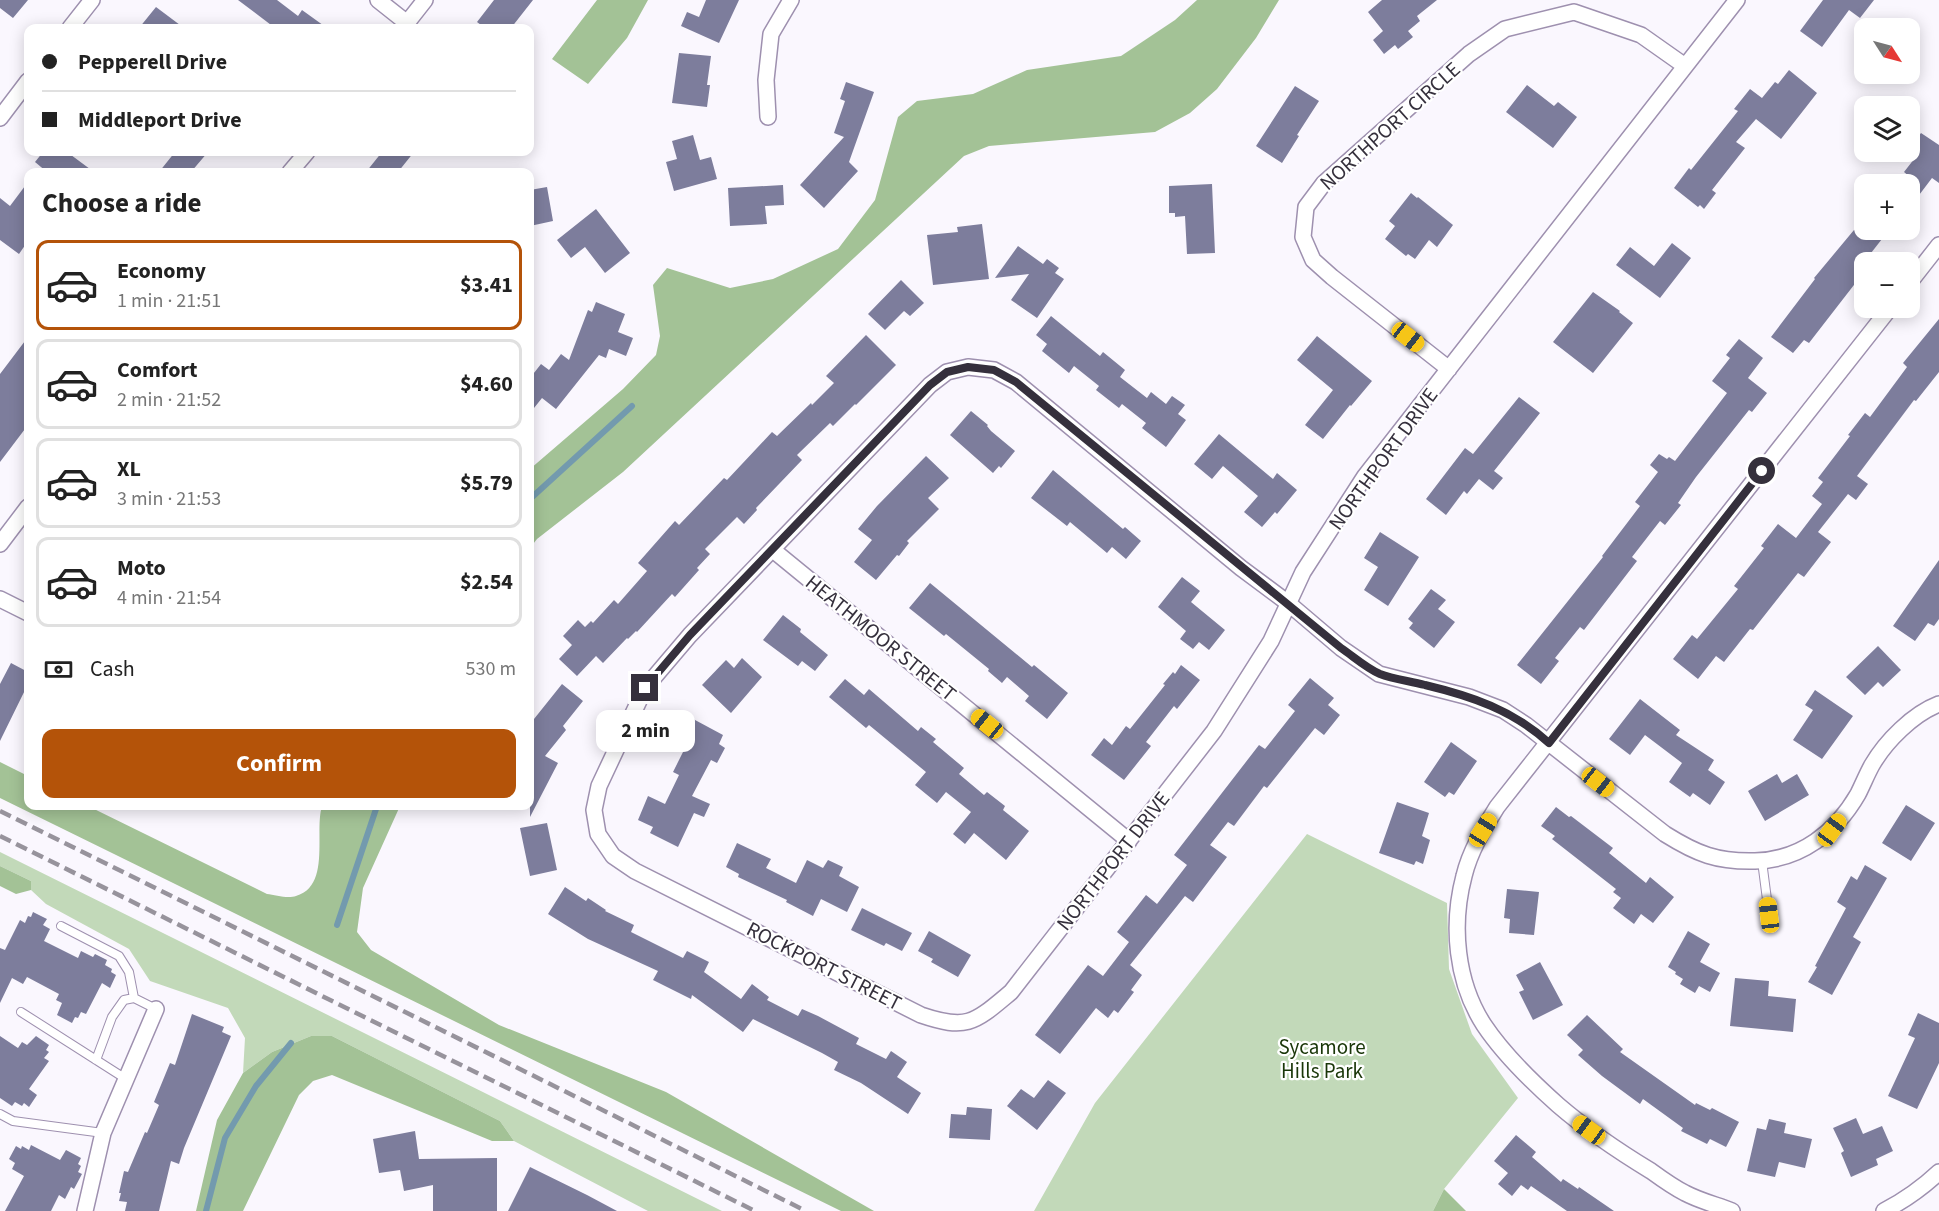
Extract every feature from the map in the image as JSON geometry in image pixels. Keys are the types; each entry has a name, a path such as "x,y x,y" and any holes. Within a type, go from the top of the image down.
{"street":[{"path":"73,24 92,0"},
{"path":"378,0 403,24"},
{"path":"407,24 425,0"},
{"path":"768,117 766,80 771,34 791,0"},
{"name":"NORTHPORT DRIVE","path":"1011,992 1214,732 1271,641 1303,572 1365,476 1737,0"},
{"name":"NORTHPORT CIRCLE","path":"1449,369 1313,260 1303,237 1306,207 1324,183 1469,54 1505,29 1574,12 1641,35 1685,66"},
{"path":"0,118 24,86"},
{"path":"294,168 304,156"},
{"path":"1920,269 1939,244"},
{"path":"1732,1211 1686,1193 1618,1151 1575,1120 1540,1089 1497,1042 1483,1024 1464,981 1456,940 1463,876 1483,830 1497,807 1882,318"},
{"name":"ROCKPORT STREET","path":"1011,992 980,1018 959,1024 938,1021 921,1015 635,871 613,856 598,834 594,810 599,786 645,688 690,635 930,385 947,372 968,367 994,370 1016,382 1241,568 1288,603"},
{"path":"0,544 24,512"},
{"name":"HEATHMOOR STREET","path":"773,550 1129,841"},
{"path":"0,599 24,612"},
{"path":"1288,603 1341,648 1379,674 1469,697 1503,710 1526,725 1665,834 1688,849 1710,857 1737,861 1762,861 1795,852 1815,842 1832,830 1857,795 1873,763 1892,740 1913,719 1939,704"},
{"path":"86,1211 103,1133 156,1009"},
{"path":"1884,1211 1907,1199 1939,1172"}],"lane":[{"path":"1762,861 1769,915"},
{"path":"61,927 119,956 129,972 134,998"},
{"path":"96,1060 112,1017 124,1000 134,998 156,1009"},
{"path":"21,1012 126,1079"},
{"path":"0,1114 14,1121 103,1133"}],"green space":[{"path":"597,0 648,0 627,38 588,84 552,59"},
{"path":"1197,0 1279,0 1256,38 1217,89 1190,113 1155,132 989,146 964,156 623,472 534,543 534,466 623,389 656,355 660,336 653,285 667,268 730,288 773,279 838,249 875,200 898,117 917,101 973,94 1027,70 1121,56 1175,20"},
{"path":"0,762 24,774 24,810 0,798"},
{"path":"24,810 96,810 267,894 293,897 307,890 314,881 319,857 321,810 398,810 363,888 357,932 371,950 499,1025 666,1092 874,1211 841,1211"},
{"name":"Sycamore Hills Park","path":"1307,834 1447,903 1449,969 1472,1034 1518,1098 1444,1189 1433,1211 1034,1211 1095,1103"},
{"path":"0,852 722,1211 648,1211 514,1141 500,1121 332,1036 311,1036 272,1052 243,1073 245,1038 228,1008 150,981 129,949 46,904 31,890 31,881 0,866"},
{"path":"0,866 31,881 31,890 16,894 0,886"},
{"path":"311,1036 332,1036 500,1121 514,1141 492,1141 332,1075 313,1081 299,1095 243,1211 196,1211 217,1120 243,1073 272,1052"},
{"path":"1444,1189 1466,1211 1433,1211"}],"building":[{"path":"0,0 28,0 13,18 0,8"},
{"path":"238,0 277,0 298,16 302,10 321,24 270,24"},
{"path":"494,0 533,0 514,24 480,24 477,22"},
{"path":"706,0 739,0 719,43 681,26 687,12 699,17"},
{"path":"1382,0 1437,0 1417,16 1420,21 1408,31 1413,37 1398,49 1395,45 1384,54 1373,40 1383,31 1368,12"},
{"path":"1823,0 1874,0 1860,18 1849,10 1822,47 1800,31"},
{"path":"156,7 179,24 142,24"},
{"path":"679,53 711,56 707,107 672,103"},
{"path":"1789,70 1817,93 1781,139 1756,119 1736,142 1745,148 1712,190 1716,193 1704,209 1700,205 1698,207 1674,188 1738,111 1734,109 1750,89 1762,98"},
{"path":"846,82 874,92 849,162 858,171 824,208 800,185 844,137 834,133 845,101 840,99"},
{"path":"1527,85 1554,106 1558,102 1577,117 1553,148 1506,112"},
{"path":"1295,86 1319,101 1282,163 1256,146"},
{"path":"1920,134 1939,145 1939,183 1932,178 1920,194 1920,174 1904,172 1912,162 1920,162"},
{"path":"693,135 700,160 711,157 717,179 674,191 666,162 677,159 672,141"},
{"path":"40,156 72,156 89,168 42,168 35,162"},
{"path":"172,156 205,156 194,168 162,168"},
{"path":"379,156 411,156 401,168 369,168"},
{"path":"1212,184 1215,253 1187,254 1185,216 1175,217 1175,213 1169,213 1169,186"},
{"path":"783,185 784,205 765,206 767,224 730,226 728,188"},
{"path":"24,187 24,247 19,254 0,240 0,198 10,206"},
{"path":"547,187 553,221 534,225 534,189"},
{"path":"1411,193 1453,225 1437,247 1429,240 1415,259 1408,254 1406,256 1385,239 1395,226 1389,221"},
{"path":"596,209 630,253 605,273 585,247 571,258 557,240"},
{"path":"982,224 989,279 933,285 927,235 958,232 957,227"},
{"path":"1854,230 1854,240 1881,240 1872,252 1854,252 1854,285 1809,343 1804,340 1793,353 1771,337 1814,278"},
{"path":"1672,243 1691,258 1660,298 1616,265 1630,247 1654,266"},
{"path":"1018,246 1043,264 1047,259 1059,268 1055,273 1064,279 1037,318 1011,300 1029,274 995,278"},
{"path":"901,280 924,303 910,316 904,311 885,330 868,314"},
{"path":"1593,292 1633,323 1593,373 1553,342"},
{"path":"596,302 625,314 618,332 633,338 626,356 609,349 606,358 599,355 556,409 542,398 534,408 534,373 541,364 549,370 561,354 569,360 588,310 592,312"},
{"path":"1051,316 1100,356 1103,352 1125,370 1120,377 1147,398 1151,392 1166,404 1172,396 1185,405 1178,414 1186,420 1166,447 1142,428 1146,423 1122,404 1119,408 1096,390 1099,386 1074,366 1069,373 1042,351 1047,344 1036,335"},
{"path":"1939,319 1939,372 1916,401 1914,400 1857,476 1868,484 1856,500 1848,494 1818,532 1831,542 1804,577 1798,573 1753,630 1750,629 1724,662 1716,656 1698,679 1673,659 1692,635 1697,639 1738,589 1734,586 1764,548 1761,546 1778,524 1796,538 1822,504 1812,496 1823,482 1818,478 1865,413 1870,417 1907,367 1903,363"},
{"path":"866,335 896,365 833,426 830,423 797,455 802,460 756,508 757,510 744,524 737,517 705,549 710,554 675,597 672,594 637,632 627,638 603,663 596,656 577,676 559,659 572,645 563,636 578,620 585,627 591,621 593,623 614,600 618,604 647,571 638,563 675,521 679,525 724,478 727,480 772,432 777,436 811,403 812,405 834,383 826,376"},
{"path":"1317,336 1372,381 1323,439 1305,425 1333,390 1297,360"},
{"path":"1739,339 1763,358 1748,378 1767,393 1752,412 1749,410 1696,477 1678,503 1681,505 1665,525 1660,521 1632,557 1637,561 1584,630 1580,627 1555,658 1559,661 1541,684 1517,665 1603,557 1640,506 1635,502 1658,472 1650,465 1659,454 1675,461 1727,393 1712,381 1730,358 1726,355"},
{"path":"24,342 24,430 0,462 0,374"},
{"path":"1519,397 1540,413 1494,471 1503,478 1493,490 1479,479 1467,494 1464,491 1446,515 1426,499 1465,448 1473,454"},
{"path":"971,411 1015,451 1001,468 999,466 993,473 950,435"},
{"path":"1219,434 1273,479 1277,473 1297,490 1277,514 1275,512 1262,527 1244,512 1258,496 1223,466 1212,479 1194,464"},
{"path":"926,456 949,478 928,498 939,509 907,541 909,543 899,556 897,555 876,580 854,562 872,540 858,529"},
{"path":"1053,470 1123,529 1125,527 1141,541 1126,559 1112,547 1107,553 1070,522 1067,526 1031,498"},
{"path":"1380,532 1419,557 1388,606 1364,590 1378,567 1364,558"},
{"path":"1939,560 1939,619 1934,626 1928,623 1915,641 1893,626"},
{"path":"1182,577 1200,591 1191,602 1225,630 1209,650 1199,642 1193,649 1180,639 1186,631 1158,607"},
{"path":"930,583 1032,667 1034,665 1068,693 1047,719 1025,701 1029,696 1007,677 1002,683 988,671 989,669 946,634 944,636 909,608"},
{"path":"1431,589 1446,600 1438,609 1455,622 1434,648 1409,628 1413,623 1408,619"},
{"path":"783,615 828,655 815,671 802,661 798,666 763,640"},
{"path":"1878,646 1901,670 1883,687 1878,682 1865,695 1846,677"},
{"path":"742,658 762,677 731,713 702,685 726,660 734,668"},
{"path":"11,663 24,670 24,692 0,741 0,684"},
{"path":"1181,665 1200,680 1177,709 1174,706 1146,742 1151,746 1124,780 1091,755 1104,738 1112,745 1126,726 1130,729 1165,685 1163,684 1173,672 1175,674"},
{"path":"1310,678 1334,698 1328,705 1340,715 1324,735 1315,728 1267,788 1264,786 1234,826 1228,822 1210,845 1227,857 1193,902 1185,896 1130,965 1142,975 1131,990 1134,992 1118,1013 1114,1010 1108,1018 1096,1008 1060,1054 1035,1035 1088,965 1103,976 1129,942 1117,932 1146,895 1157,904 1187,865 1174,855 1259,745 1265,749 1295,711 1288,705"},
{"path":"845,679 864,695 869,689 918,731 921,727 936,739 933,742 964,768 959,774 984,795 987,792 1005,806 1003,810 1029,831 1006,860 974,833 965,844 953,834 971,812 946,792 937,803 915,785 926,772 869,725 866,728 829,697"},
{"path":"562,684 583,701 563,726 566,730 545,756 558,763 534,809 534,719"},
{"path":"1815,690 1853,716 1822,759 1793,740 1813,710 1805,705"},
{"path":"1640,699 1680,730 1676,735 1714,760 1708,770 1725,782 1710,805 1693,793 1690,797 1669,782 1682,763 1645,735 1630,755 1609,739"},
{"path":"682,713 723,735 719,744 725,748 717,763 711,760 692,796 710,804 704,817 694,813 678,847 650,833 653,827 638,820 648,796 665,804 679,775 673,772 685,748 668,739"},
{"path":"1451,742 1477,761 1454,795 1449,792 1445,797 1424,782"},
{"path":"1777,774 1782,783 1797,774 1809,795 1765,821 1748,791"},
{"path":"1397,802 1429,813 1422,836 1430,840 1423,864 1416,861 1414,865 1379,853"},
{"path":"1906,805 1935,823 1911,861 1882,843"},
{"path":"1556,807 1613,848 1609,853 1646,883 1650,877 1674,897 1653,923 1641,914 1634,924 1613,908 1621,898 1613,892 1616,889 1552,839 1555,836 1541,826"},
{"path":"547,823 557,870 530,876 520,828"},
{"path":"737,843 771,859 766,868 796,883 807,860 823,868 828,860 843,867 839,876 859,887 847,912 821,899 813,916 786,902 787,900 738,877 739,874 726,867"},
{"path":"1865,865 1887,878 1853,937 1861,942 1832,995 1808,982 1846,908 1837,902 1851,876 1857,880"},
{"path":"565,887 586,901 588,898 605,911 634,925 631,932 683,958 687,951 709,962 704,972 741,999 752,984 769,997 767,1000 798,1016 802,1009 818,1016 859,1038 856,1044 886,1059 891,1051 907,1062 897,1077 921,1093 908,1114 861,1083 834,1070 838,1062 822,1053 753,1019 743,1032 692,995 691,999 653,980 658,971 588,939 548,914"},
{"path":"1507,889 1539,892 1534,935 1509,933 1510,919 1504,918"},
{"path":"862,908 912,933 902,951 886,943 884,946 851,930"},
{"path":"33,912 47,919 43,925 50,929 44,941 78,958 81,951 93,957 95,954 107,960 105,965 116,975 110,988 102,983 86,1014 81,1012 72,1023 57,1015 62,1003 56,1000 59,994 27,977 23,984 12,978 0,1003 0,948 5,950 20,920 25,923"},
{"path":"929,931 971,955 958,977 931,962 933,959 918,951"},
{"path":"1688,931 1710,944 1700,962 1720,973 1710,992 1699,986 1695,993 1680,984 1683,979 1668,967"},
{"path":"1540,962 1563,1005 1533,1020 1519,992 1524,990 1516,975"},
{"path":"1735,978 1769,981 1768,996 1796,999 1793,1032 1730,1026"},
{"path":"1918,1013 1939,1023 1939,1063 1917,1109 1888,1096 1915,1038 1908,1035"},
{"path":"192,1014 224,1027 222,1032 231,1036 179,1164 171,1161 159,1211 125,1211 127,1202 119,1201 124,1171 128,1172 145,1132 147,1133 159,1105 154,1102 170,1063 175,1065"},
{"path":"1587,1015 1623,1049 1620,1052 1695,1105 1696,1103 1710,1110 1712,1108 1739,1122 1726,1147 1710,1139 1707,1144 1681,1131 1683,1128 1643,1099 1640,1104 1578,1055 1583,1050 1567,1035"},
{"path":"0,1036 18,1048 22,1042 27,1045 36,1036 49,1045 46,1050 49,1052 44,1058 49,1061 29,1089 37,1095 29,1107 24,1103 22,1106 15,1102 12,1106 0,1098"},
{"path":"1048,1080 1066,1093 1037,1130 1007,1106 1021,1089 1034,1098"},
{"path":"967,1107 992,1109 990,1140 949,1138 951,1114 966,1115"},
{"path":"1856,1118 1863,1134 1882,1126 1893,1151 1876,1159 1878,1165 1851,1177 1841,1153 1844,1151 1833,1128"},
{"path":"1769,1119 1786,1123 1784,1133 1812,1139 1805,1168 1779,1162 1775,1177 1747,1171 1757,1128 1766,1130"},
{"path":"415,1131 419,1159 497,1158 497,1211 433,1211 433,1185 404,1191 400,1170 379,1173 373,1139"},
{"path":"1516,1135 1536,1152 1532,1157 1561,1182 1563,1179 1578,1189 1579,1187 1614,1211 1567,1211 1531,1186 1528,1190 1521,1185 1512,1196 1498,1184 1508,1173 1494,1161"},
{"path":"31,1145 60,1160 66,1150 81,1158 78,1172 82,1174 74,1189 71,1187 65,1199 59,1195 51,1211 5,1211 24,1176 12,1169 15,1163 9,1159 16,1146 29,1150"},
{"path":"530,1167 587,1195 617,1211 508,1211"}],"waterway":[{"path":"534,495 632,406"},
{"path":"337,925 376,810"},
{"path":"206,1211 225,1138 256,1086 291,1043"}],"railway":[{"path":"0,811 806,1211"},
{"path":"0,836 755,1211"}],"route":[{"path":"645,688 690,635 930,385 947,372 968,367 994,370 1016,382 1241,568 1288,603 1341,648 1379,674 1435,687 1486,703 1503,710 1549,743 1762,471"}]}
